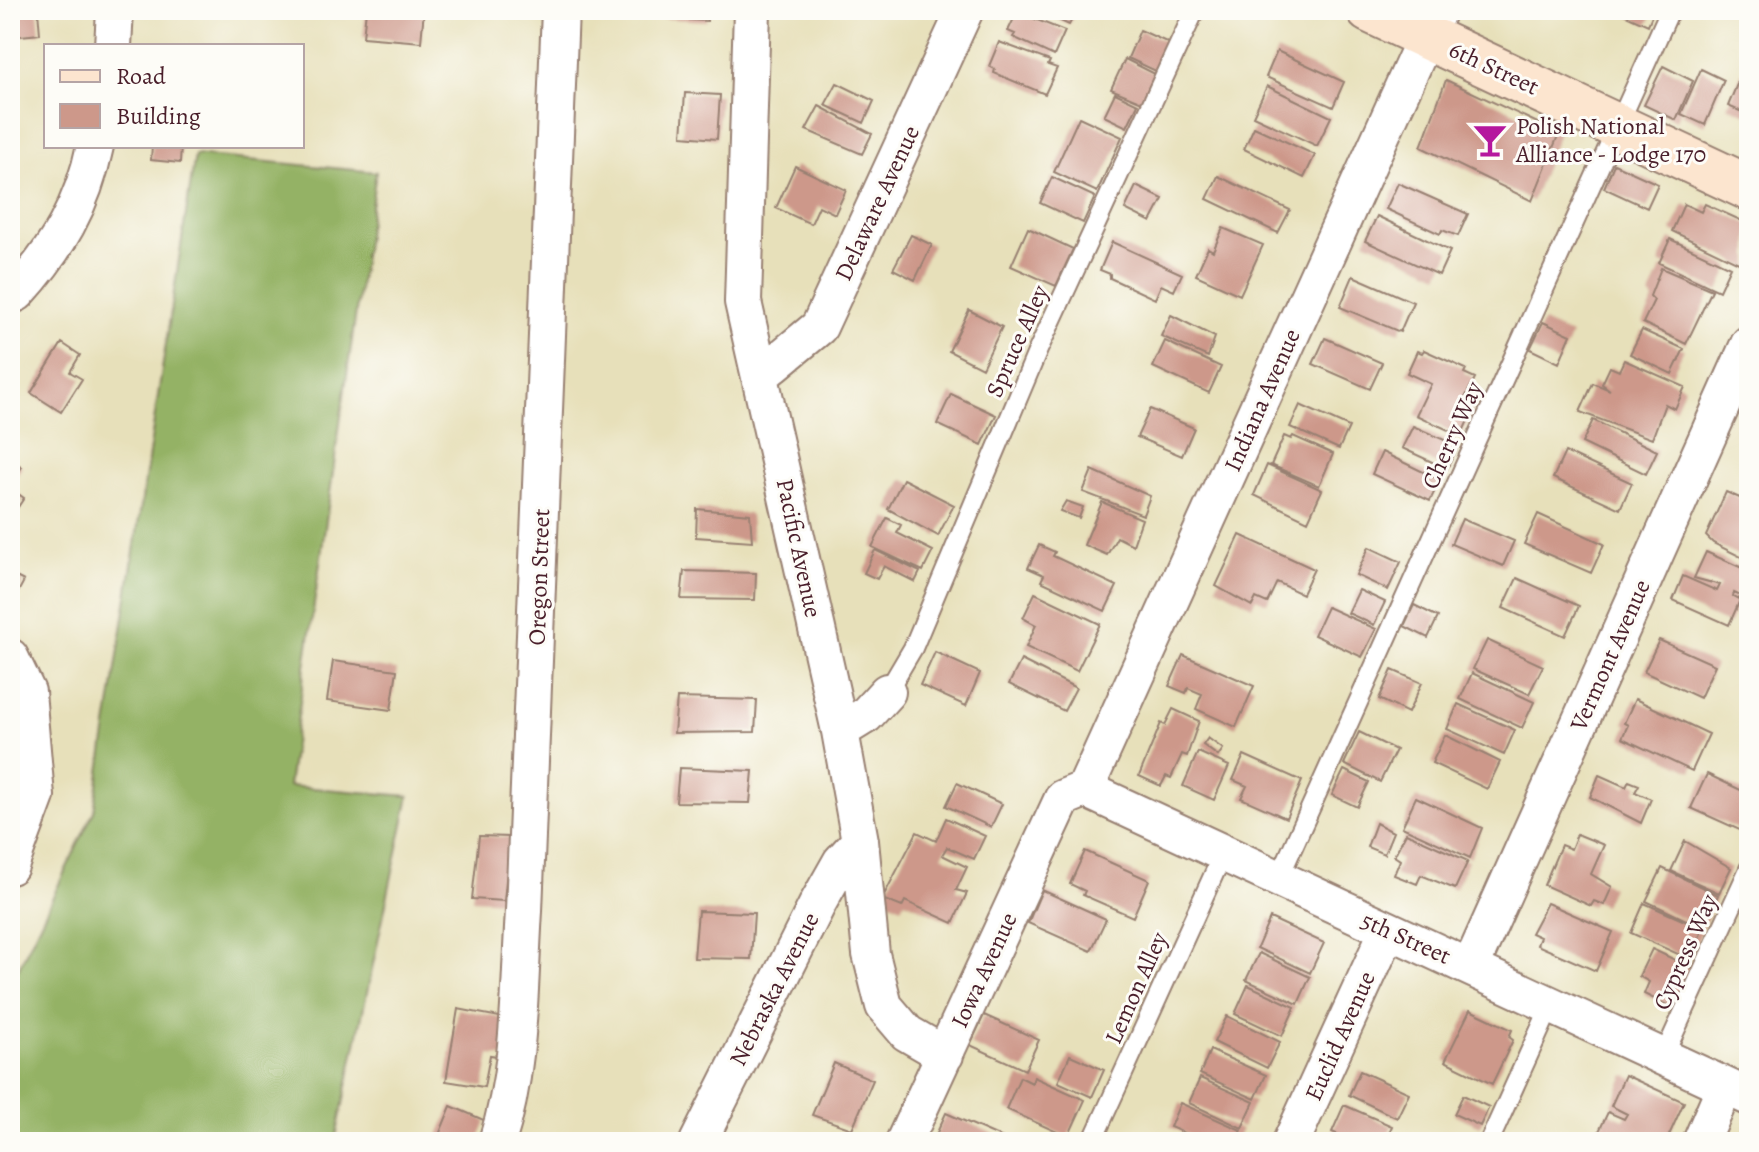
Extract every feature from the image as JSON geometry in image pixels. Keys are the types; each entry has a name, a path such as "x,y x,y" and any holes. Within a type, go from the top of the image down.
{"street":[{"path":"113,44 115,10"},
{"name":"Oregon Street","path":"497,1142 508,1106 523,926 560,10"},
{"name":"Pacific Avenue","path":"752,10 743,302 840,731 860,841 871,954 884,1006 907,1033 945,1055"},
{"name":"Delaware Avenue","path":"761,375 819,327 965,10"},
{"name":"6th Street","path":"1369,10 1432,23 1618,125 1749,188"},
{"name":"Indiana Avenue","path":"1074,794 1432,23"},
{"path":"10,296 17,293 53,253 90,174 95,148"},
{"name":"Vermont Avenue","path":"1471,966 1749,344"},
{"path":"10,657 27,692 36,796 10,866"},
{"path":"840,731 866,715 887,692"},
{"name":"5th Street","path":"1074,794 1223,854 1552,1003 1737,1091"},
{"name":"Iowa Avenue","path":"904,1142 1074,794"},
{"name":"Nebraska Avenue","path":"698,1142 819,901 841,862 860,841"},
{"name":"Euclid Avenue","path":"1291,1142 1388,930"},
{"path":"1701,1142 1737,1091"}],"lane":[{"name":"Spruce Alley","path":"887,692 913,648 1038,350 1195,10"},
{"name":"Cherry Way","path":"1278,880 1670,10"},
{"name":"Lemon Alley","path":"1092,1142 1223,854"},
{"name":"Cypress Way","path":"1664,1055 1749,869"},
{"path":"1489,1142 1552,1003"}],"green space":[{"path":"195,155 376,172 288,786 409,796 335,1142 10,1142 10,986 94,811"}],"building":[{"path":"10,10 38,10 40,34 10,37"},
{"path":"366,10 424,10 421,42 363,37"},
{"path":"656,10 707,10 707,21 656,18"},
{"path":"1037,10 1077,10 1069,25"},
{"path":"1615,10 1654,10 1648,25"},
{"path":"1017,12 1065,31 1054,56 1013,37 1015,34 1008,31"},
{"path":"1140,30 1171,44 1158,72 1128,58"},
{"path":"999,42 1050,61 1048,65 1057,68 1045,94 994,73 995,69 989,66"},
{"path":"1277,51 1344,82 1333,107 1266,77"},
{"path":"1125,59 1155,74 1142,102 1111,89"},
{"path":"1663,66 1693,81 1676,120 1644,105"},
{"path":"1701,69 1724,80 1705,125 1681,114"},
{"path":"1742,72 1749,75 1749,115 1728,106"},
{"name":"Polish National Alliance - Lodge 170","path":"1446,80 1559,133 1532,201 1421,147"},
{"path":"837,83 874,101 864,123 825,105"},
{"path":"1267,86 1331,117 1317,146 1253,116"},
{"path":"685,93 720,95 717,139 682,136"},
{"path":"1115,93 1138,104 1127,127 1104,116"},
{"path":"819,106 872,134 862,154 806,130"},
{"path":"1079,117 1122,137 1097,192 1054,172"},
{"path":"1254,127 1315,155 1304,178 1244,149"},
{"path":"152,148 181,148 180,163 151,160"},
{"path":"1614,164 1658,184 1647,208 1604,188"},
{"path":"795,166 846,190 835,214 819,206 811,224 776,208"},
{"path":"1218,176 1290,210 1278,233 1207,199"},
{"path":"1052,177 1095,197 1083,223 1040,203"},
{"path":"1398,183 1468,214 1458,236 1442,230 1440,234 1386,209"},
{"path":"1136,186 1163,199 1151,222 1125,209"},
{"path":"1684,204 1701,212 1705,204 1749,224 1749,268 1672,231"},
{"path":"1377,216 1450,251 1439,275 1365,241"},
{"path":"1028,228 1073,249 1056,286 1011,266"},
{"path":"1223,228 1263,245 1240,295 1196,275 1208,248 1213,251"},
{"path":"911,235 932,245 915,280 893,269"},
{"path":"1670,239 1730,267 1719,291 1659,263"},
{"path":"1112,242 1182,274 1174,291 1161,285 1155,299 1110,278 1110,274 1100,270"},
{"path":"1661,268 1712,290 1686,344 1643,323 1654,300 1650,296"},
{"path":"1353,276 1413,302 1400,332 1340,307"},
{"path":"969,310 1002,327 982,368 949,351"},
{"path":"1171,315 1215,337 1208,357 1161,336"},
{"path":"1543,322 1571,335 1559,363 1530,349"},
{"path":"1642,330 1684,349 1672,374 1630,354"},
{"path":"1325,338 1382,363 1370,389 1313,364"},
{"path":"1165,341 1221,367 1209,393 1153,367"},
{"path":"62,343 80,355 70,372 82,379 61,412 31,393"},
{"path":"1424,350 1466,369 1464,373 1475,378 1464,400 1475,405 1461,436 1416,415 1431,384 1407,373 1417,351 1422,353"},
{"path":"1624,360 1685,387 1675,409 1665,404 1652,439 1580,412 1593,383 1610,390 1602,384 1610,367 1619,371"},
{"path":"951,394 996,415 982,445 937,424"},
{"path":"1300,405 1349,427 1339,449 1290,427"},
{"path":"1150,409 1194,428 1182,456 1137,437"},
{"path":"1593,420 1657,451 1646,474 1582,443"},
{"path":"1413,426 1458,446 1447,469 1402,448"},
{"path":"1284,436 1291,439 1293,436 1333,454 1319,486 1271,465"},
{"path":"1382,452 1440,480 1430,501 1372,474"},
{"path":"1565,452 1632,483 1620,509 1553,478"},
{"path":"10,458 22,467 10,484"},
{"path":"1267,465 1322,490 1308,521 1254,495"},
{"path":"1092,470 1150,496 1143,515 1083,492"},
{"path":"903,479 954,505 938,536 888,509"},
{"path":"10,488 24,498 10,519"},
{"path":"1726,492 1749,502 1749,561 1713,543 1706,536"},
{"path":"1066,501 1083,507 1079,518 1060,511"},
{"path":"1102,502 1142,519 1133,545 1117,537 1107,555 1084,545"},
{"path":"697,509 750,514 752,541 696,537"},
{"path":"1538,514 1604,544 1591,573 1524,544"},
{"path":"887,518 901,525 897,533 933,551 923,571 872,547"},
{"path":"1462,519 1514,541 1503,566 1451,544"},
{"path":"1240,535 1314,569 1302,594 1277,582 1267,603 1256,598 1252,606 1216,586"},
{"path":"1039,545 1055,552 1053,556 1117,586 1105,611 1041,581 1044,575 1028,568"},
{"path":"1369,547 1401,562 1388,590 1356,575"},
{"path":"875,550 920,572 915,582 884,566 877,579 864,573"},
{"path":"1706,552 1749,571 1749,594 1747,599 1734,593 1733,596 1740,600 1729,625 1673,600 1683,576 1717,591 1720,585 1694,578"},
{"path":"684,571 756,573 755,600 681,599"},
{"path":"10,574 24,581 10,607"},
{"path":"1517,578 1579,606 1565,636 1503,608"},
{"path":"1359,590 1385,602 1374,625 1348,613"},
{"path":"1035,593 1100,624 1077,671 1026,647 1036,625 1023,618"},
{"path":"1414,605 1438,617 1428,638 1404,626"},
{"path":"1327,607 1376,629 1362,657 1314,635"},
{"path":"1487,640 1543,666 1529,694 1473,669"},
{"path":"1659,640 1715,665 1700,698 1644,672"},
{"path":"935,652 980,673 966,706 920,685"},
{"path":"1183,655 1254,686 1236,727 1196,709 1202,694 1188,688 1186,693 1169,686"},
{"path":"1021,660 1076,688 1064,711 1009,684"},
{"path":"333,661 397,670 391,710 327,701"},
{"path":"1392,670 1422,683 1408,713 1379,699"},
{"path":"1472,673 1534,702 1522,728 1460,699"},
{"path":"677,698 757,700 755,732 674,733"},
{"path":"1635,699 1709,734 1692,771 1622,738 1628,725 1624,723"},
{"path":"1458,704 1515,730 1504,755 1447,729"},
{"path":"1173,709 1199,721 1187,756 1182,754 1171,778 1166,776 1161,786 1139,776 1161,723 1165,725"},
{"path":"1359,732 1396,750 1380,782 1344,764"},
{"path":"1445,735 1500,762 1487,789 1432,763"},
{"path":"1208,738 1223,749 1218,756 1203,745"},
{"path":"1198,752 1229,766 1214,800 1183,786"},
{"path":"1244,755 1302,781 1286,818 1241,798 1247,786 1233,780"},
{"path":"679,768 753,771 750,803 676,802"},
{"path":"1344,770 1369,782 1357,807 1332,795"},
{"path":"1707,774 1749,794 1749,822 1744,832 1691,808"},
{"path":"1599,775 1626,787 1629,781 1639,785 1635,792 1651,799 1641,823 1590,797"},
{"path":"957,783 1002,804 991,827 946,806"},
{"path":"1416,797 1482,828 1470,858 1402,827"},
{"path":"946,818 985,836 974,859 947,847 942,855 967,867 956,890 967,893 953,923 905,901 902,907 882,899 917,832 936,841"},
{"path":"1376,823 1393,832 1384,854 1367,847"},
{"path":"1406,833 1468,861 1455,889 1421,875 1417,884 1394,875 1400,860 1394,856"},
{"path":"1577,834 1604,845 1591,874 1612,887 1604,905 1594,901 1591,906 1544,885 1561,845 1571,849"},
{"path":"479,836 510,837 504,901 472,899"},
{"path":"1685,841 1731,868 1719,893 1671,871"},
{"path":"1085,851 1149,880 1133,917 1083,895 1085,891 1070,884"},
{"path":"1662,868 1718,895 1703,928 1646,901"},
{"path":"1042,890 1106,919 1091,951 1028,923"},
{"path":"1547,903 1613,932 1596,971 1537,945 1540,937 1531,933"},
{"path":"1644,903 1703,929 1689,959 1631,933"},
{"path":"698,911 754,913 751,959 694,958"},
{"path":"1270,918 1324,943 1310,973 1257,948"},
{"path":"1652,949 1694,969 1675,1009 1644,994 1649,982 1639,976"},
{"path":"1259,953 1310,977 1298,1004 1246,980"},
{"path":"1248,985 1295,1007 1282,1036 1235,1014"},
{"path":"458,1009 510,1019 504,1057 490,1055 484,1087 446,1081"},
{"path":"1470,1010 1512,1030 1509,1037 1513,1040 1492,1084 1445,1061"},
{"path":"984,1015 1039,1040 1025,1070 970,1045"},
{"path":"1227,1016 1280,1042 1267,1068 1214,1042"},
{"path":"1210,1050 1266,1075 1255,1099 1200,1074"},
{"path":"1070,1055 1104,1070 1092,1097 1058,1082"},
{"path":"834,1063 873,1080 852,1129 812,1115"},
{"path":"1360,1071 1409,1093 1397,1118 1349,1095"},
{"path":"1625,1075 1684,1102 1666,1142 1594,1142 1608,1112 1624,1119 1627,1114 1611,1106"},
{"path":"1020,1077 1032,1083 1034,1077 1085,1100 1068,1137 1006,1109"},
{"path":"1200,1078 1254,1102 1242,1128 1189,1103"},
{"path":"1463,1095 1489,1107 1480,1126 1454,1114"},
{"path":"1180,1103 1241,1130 1236,1142 1205,1142 1170,1127"},
{"path":"1344,1105 1392,1126 1385,1142 1354,1142 1332,1132"},
{"path":"451,1106 486,1121 477,1142 436,1142"},
{"path":"946,1113 1012,1142 941,1142 934,1139"}],"place":[{"name":"Polish National Alliance - Lodge 170","path":"1490,140"}]}
